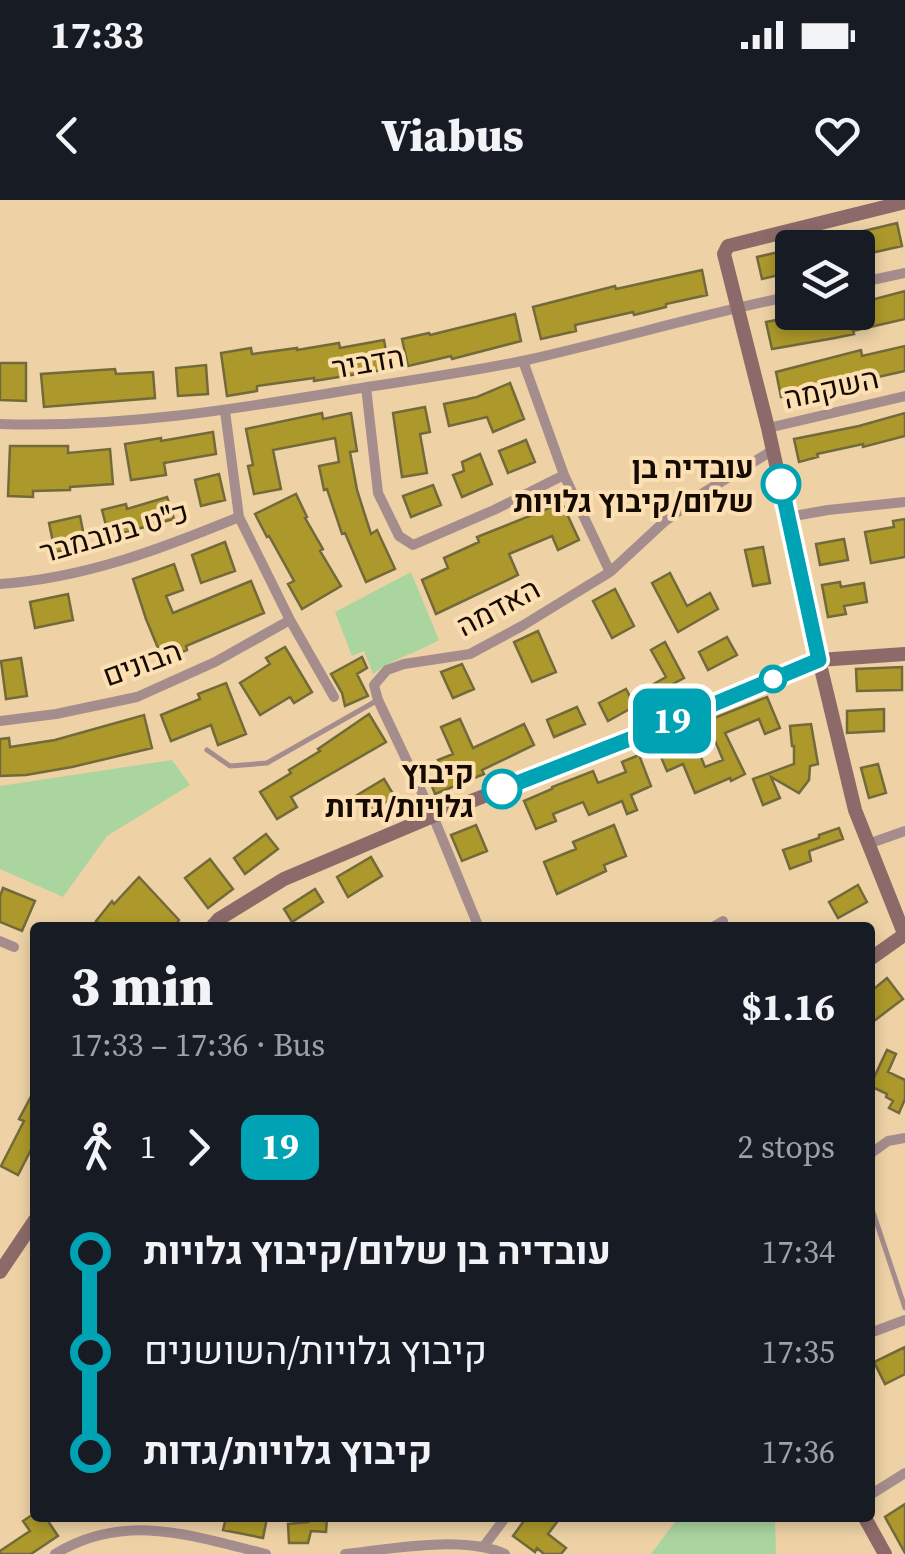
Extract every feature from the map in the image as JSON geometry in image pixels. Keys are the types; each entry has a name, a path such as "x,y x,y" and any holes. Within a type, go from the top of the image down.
{"street":[{"path":"875,956 905,936 855,810 774,450 724,254 728,246 905,202"},
{"path":"875,279 905,273"},
{"name":"הדביר","path":"0,424 127,422 225,411 523,360 775,299"},
{"path":"523,360 564,475 610,572 702,493 774,450"},
{"path":"366,388 378,493 399,536 414,546 564,475"},
{"name":"השקמה","path":"768,428 905,396"},
{"path":"225,411 240,518 290,620 334,697"},
{"path":"788,517 905,502"},
{"name":"כ\"ט בנובמבר","path":"0,584 60,578 106,566 240,518"},
{"name":"האדמה","path":"378,700 374,685 387,670 470,654 610,572"},
{"name":"הבונים","path":"0,721 137,697 216,662 290,620"},
{"path":"217,922 284,879 819,660 905,654"},
{"path":"378,700 433,816 477,922"},
{"path":"868,844 905,831"},
{"path":"0,942 14,947"},
{"path":"875,1150 888,1141 905,1138"},
{"path":"0,1272 30,1227"},
{"path":"875,1331 905,1320"},
{"path":"875,1493 905,1472"},
{"path":"484,1546 502,1522"},
{"path":"867,1522 885,1554"},
{"path":"56,1554 77,1540 106,1532 142,1529 266,1554"},
{"path":"345,1554 412,1546 484,1546 503,1553"}],"lane":[{"path":"207,750 230,766 266,763 378,700"},
{"path":"875,1218 905,1308"}],"green space":[{"path":"411,572 439,640 373,674 364,651 352,656 335,612"},
{"path":"172,760 190,785 107,836 63,897 0,869 0,786"},
{"path":"675,1522 775,1522 776,1554 651,1554"}],"building":[{"path":"897,223 902,246 875,252 875,230 868,230"},
{"path":"775,253 775,276 762,279 757,257"},
{"path":"702,270 707,295 634,315 633,312 575,325 576,331 541,339 533,307"},
{"path":"905,291 905,319 875,326 875,299"},
{"path":"515,314 521,341 408,366 402,339"},
{"path":"775,320 775,330 857,330 854,334 772,349 766,322"},
{"path":"384,340 389,369 257,386 257,391 227,396 221,353 251,348 252,354 339,343 340,348"},
{"path":"905,346 905,371 878,377 877,373 781,397 776,372 861,350 862,356"},
{"path":"0,363 26,363 26,401 0,400"},
{"path":"206,365 208,394 178,396 176,368"},
{"path":"115,369 116,374 153,372 155,398 44,407 41,374"},
{"path":"510,383 524,419 493,432 487,417 449,426 444,404 477,397"},
{"path":"425,407 430,432 420,434 427,473 402,477 393,413"},
{"path":"322,413 323,419 351,413 357,451 350,452 357,490 371,534 377,530 395,569 366,582 345,533 342,534 327,489 324,490 319,466 339,462 335,438 273,450 281,489 254,494 246,429"},
{"path":"905,413 905,436 817,454 818,457 799,462 794,439"},
{"path":"213,432 216,454 164,463 166,475 131,480 125,444"},
{"path":"526,440 535,462 508,473 499,451"},
{"path":"10,446 68,446 68,453 110,449 113,484 33,491 33,497 8,496"},
{"path":"480,454 492,484 462,497 453,475 464,471 462,462"},
{"path":"219,474 225,500 201,506 195,480"},
{"path":"433,485 441,505 411,517 403,496"},
{"path":"296,494 323,549 320,551 341,586 302,609 288,584 294,581 255,514"},
{"path":"167,497 174,519 109,537 102,510 126,504 127,509"},
{"path":"562,503 579,540 558,550 552,536 509,554 518,575 436,614 422,580 448,568 444,558 479,542 477,537"},
{"path":"80,516 86,546 55,552 49,523"},
{"path":"905,519 905,557 871,563 865,532 894,527 893,521"},
{"path":"844,539 848,560 820,565 816,544"},
{"path":"225,542 235,571 201,583 192,555"},
{"path":"763,547 770,583 753,586 745,550"},
{"path":"174,564 183,590 166,596 173,613 251,581 264,613 163,660 133,579"},
{"path":"670,573 687,606 710,593 718,609 678,632 652,583"},
{"path":"840,582 841,587 864,583 867,602 844,606 846,614 828,617 822,585"},
{"path":"615,589 634,626 612,638 593,601"},
{"path":"68,594 73,620 35,628 30,602"},
{"path":"538,631 556,672 532,682 514,642"},
{"path":"727,637 737,655 708,670 699,652"},
{"path":"665,642 684,678 654,694 650,686 666,677 651,650"},
{"path":"285,647 312,692 294,703 290,697 260,715 240,683 270,664 266,658"},
{"path":"362,657 367,668 357,674 368,696 345,706 331,674"},
{"path":"21,658 27,696 6,699 1,661"},
{"path":"462,664 474,689 453,698 441,672"},
{"path":"902,667 902,690 857,691 856,669"},
{"path":"226,683 246,734 218,745 211,725 171,741 161,715"},
{"path":"626,689 635,706 608,721 599,703"},
{"path":"767,697 780,728 765,734 759,719 725,733 745,774 695,793 683,764 667,771 657,748 690,730 705,767 723,760 707,721"},
{"path":"577,707 585,724 554,737 547,720"},
{"path":"884,709 884,731 847,733 847,711"},
{"path":"369,714 386,742 291,797 297,807 277,819 260,792"},
{"path":"144,715 152,748 72,767 0,776 0,739 9,738 10,747 55,740"},
{"path":"460,719 473,748 524,724 534,745 482,770 484,774 435,794 430,781 444,774 438,760 453,754 441,727"},
{"path":"811,724 818,764 810,766 809,780 799,793 771,777 780,798 763,805 753,779 794,764 790,726"},
{"path":"639,755 651,786 631,795 637,810 627,814 622,801 589,815 583,802 553,814 556,821 536,829 524,801 593,771 598,783 626,772 622,762"},
{"path":"878,764 886,793 869,798 861,768"},
{"path":"384,779 395,797 365,815 354,797"},
{"path":"476,825 487,851 462,861 451,835"},
{"path":"614,825 626,856 604,865 606,871 557,894 544,862 576,849 573,842"},
{"path":"839,828 843,839 809,851 811,861 790,869 783,850"},
{"path":"266,834 278,849 245,874 234,858"},
{"path":"371,857 382,876 348,897 337,877"},
{"path":"210,859 233,889 208,908 185,878"},
{"path":"139,877 179,920 96,921 112,901 114,904"},
{"path":"858,885 867,902 838,918 829,902"},
{"path":"3,888 35,901 22,931 0,922"},
{"path":"315,889 323,902 292,922 284,909"},
{"path":"887,978 903,999 875,1020 875,988"},
{"path":"887,1050 896,1054 888,1072 905,1080 905,1099 899,1113 889,1108 893,1101 887,1094 875,1088 875,1075"},
{"path":"30,1098 30,1152 18,1175 1,1166 24,1121 19,1119"},
{"path":"905,1347 905,1374 885,1384 875,1362"},
{"path":"905,1504 905,1553 885,1517"},
{"path":"30,1516 30,1522 49,1522 58,1536 31,1554 0,1554 30,1531 23,1521"},
{"path":"225,1522 266,1522 263,1538 223,1530"},
{"path":"327,1522 326,1532 311,1531 308,1543 289,1543 288,1524"},
{"path":"523,1522 557,1522 548,1534 566,1548 561,1554 544,1554 537,1548 535,1552 513,1536"}],"bus line":[{"name":"19","path":"502,789 819,660 781,484"}],"place":[{"name":"עובדיה בן שלום/קיבוץ גלויות","path":"781,484"},
{"name":"קיבוץ גלויות/גדות","path":"502,789"}]}
